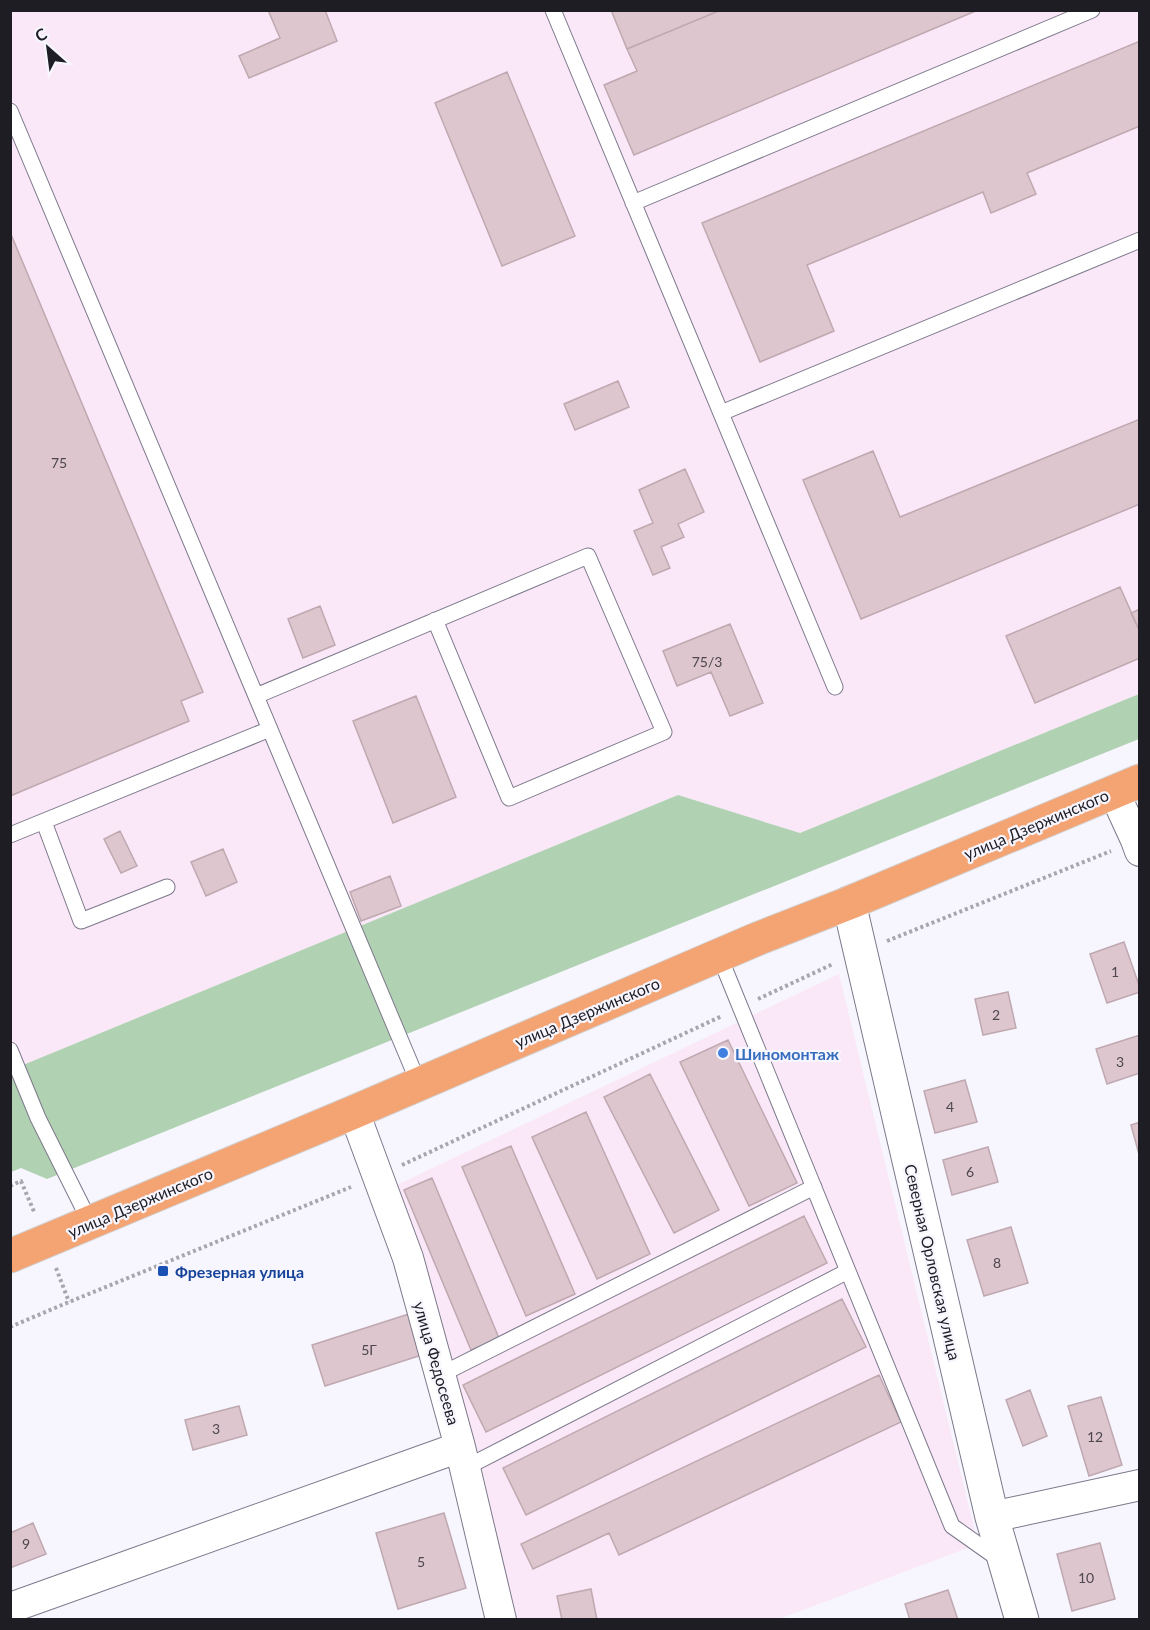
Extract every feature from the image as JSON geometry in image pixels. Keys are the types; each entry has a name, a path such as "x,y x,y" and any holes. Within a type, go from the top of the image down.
{"highway":[{"name":"улица Дзержинского","path":"19,1251 354,1112 719,955 1127,786"}],"street":[{"path":"1127,786 1138,846"},
{"name":"Северная Орловская улица","path":"849,903 992,1517 1022,1620"},
{"name":"улица Федосеева","path":"354,1112 408,1258 463,1457 501,1620"},
{"path":"10,1608 463,1457"},
{"path":"992,1517 1140,1485"}],"lane":[{"path":"553,10 835,687"},
{"path":"633,203 1092,10"},
{"path":"10,111 419,1084"},
{"path":"721,413 1140,240"},
{"path":"256,696 435,620 588,556 664,732 509,798 435,620"},
{"path":"10,836 270,729"},
{"path":"44,822 81,921 167,887"},
{"path":"719,955 952,1526 1005,1564"},
{"path":"10,1050 38,1118 90,1222"},
{"path":"440,1375 814,1187"},
{"path":"463,1457 848,1271"}],"path":[{"path":"10,1327 378,1177 861,951 1138,846"}],"shaded area":[{"path":"11,11 1139,11 1139,694 800,833 678,795 11,1070"},
{"path":"839,974 978,1544 779,1619 515,1619 480,1459 395,1186"}],"green space":[{"path":"1139,694 1139,739 47,1179 21,1168 11,1172 11,1070 678,795 800,833"}],"building":[{"path":"268,10 325,10 337,41 249,78 239,56 280,38"},
{"path":"611,10 721,10 627,49"},
{"path":"721,10 978,10 634,155 604,85 637,71 627,49"},
{"path":"1140,41 1140,126 1027,173 1036,194 991,213 983,192 807,265 834,331 760,362 702,223"},
{"path":"507,72 575,236 502,266 435,103"},
{"path":"10,232 203,692 181,701 189,721 10,796"},
{"path":"618,381 629,407 575,430 564,404"},
{"path":"1140,419 1140,504 861,619 803,480 873,451 900,517"},
{"path":"685,469 704,512 678,524 684,537 661,547 670,568 653,575 634,531 653,523 639,490"},
{"path":"1120,587 1140,632 1140,658 1035,703 1006,636"},
{"path":"320,606 335,645 303,658 288,619"},
{"path":"1140,609 1140,632 1131,613"},
{"path":"730,624 763,703 730,716 711,672 677,686 663,651"},
{"path":"416,696 456,797 393,823 353,721"},
{"path":"120,831 137,866 121,873 104,839"},
{"path":"223,849 237,882 206,896 191,862"},
{"path":"390,876 401,906 361,921 350,892"},
{"path":"1124,942 1140,992 1107,1003 1090,954"},
{"path":"1008,992 1016,1028 983,1035 975,999"},
{"path":"1140,1035 1140,1073 1107,1084 1096,1049"},
{"path":"728,1040 797,1183 749,1206 680,1062"},
{"path":"650,1074 719,1210 674,1233 604,1097"},
{"path":"965,1080 977,1122 935,1133 924,1091"},
{"path":"586,1112 650,1254 597,1279 532,1137"},
{"path":"1140,1122 1140,1158 1131,1125"},
{"path":"511,1146 575,1294 526,1316 462,1167"},
{"path":"988,1147 998,1182 952,1195 943,1160"},
{"path":"432,1178 499,1338 471,1350 404,1190"},
{"path":"804,1216 827,1263 486,1432 463,1385"},
{"path":"1011,1227 1028,1283 984,1296 967,1240"},
{"path":"842,1299 866,1347 526,1515 503,1468"},
{"path":"412,1313 425,1354 325,1386 312,1345"},
{"path":"879,1375 901,1422 619,1555 609,1533 533,1569 521,1544"},
{"path":"1030,1390 1047,1436 1023,1446 1006,1400"},
{"path":"1101,1397 1122,1465 1089,1476 1068,1406"},
{"path":"239,1406 247,1435 193,1450 185,1420"},
{"path":"444,1513 466,1588 398,1609 376,1533"},
{"path":"33,1523 46,1554 10,1568 10,1533"},
{"path":"1100,1543 1115,1599 1072,1611 1057,1554"},
{"path":"591,1589 597,1620 562,1620 557,1596"},
{"path":"948,1590 958,1620 910,1620 905,1604"}],"place":[{"name":"Шиномонтаж","path":"723,1053"},
{"name":"Фрезерная улица","path":"163,1271"}]}
